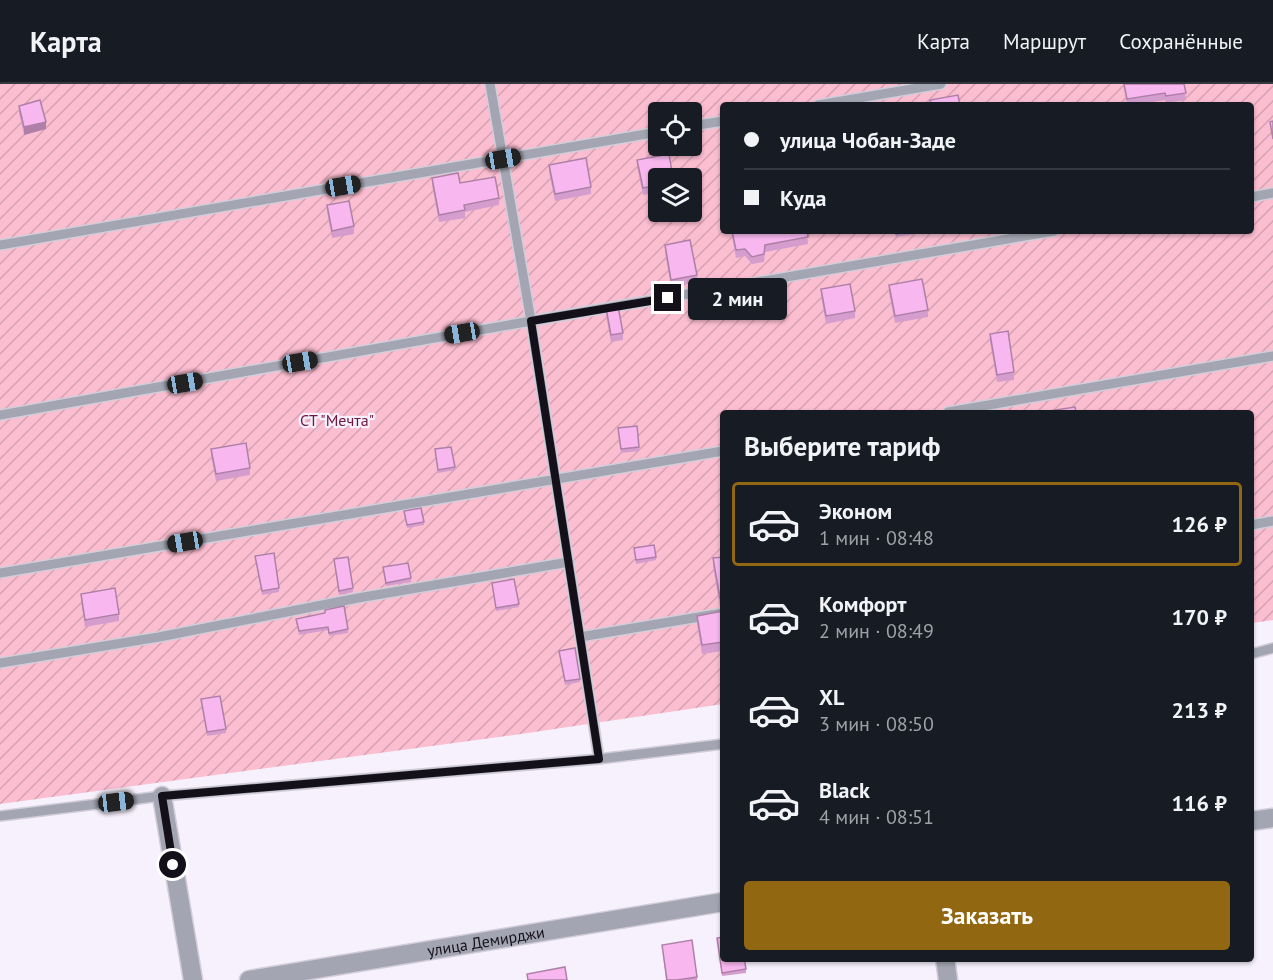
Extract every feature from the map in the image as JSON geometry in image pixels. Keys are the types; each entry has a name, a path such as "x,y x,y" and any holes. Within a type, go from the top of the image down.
{"street":[{"path":"162,796 193,980"},
{"path":"1254,821 1273,818"},
{"name":"улица Демирджи","path":"249,980 720,902"},
{"path":"946,962 948,980"}],"lane":[{"path":"490,84 531,321 599,759"},
{"path":"836,102 941,84"},
{"path":"702,124 720,121"},
{"path":"0,245 648,134"},
{"path":"1254,196 1273,193"},
{"path":"0,415 1037,234"},
{"path":"960,410 1273,356"},
{"path":"0,573 720,452"},
{"path":"1254,524 1273,521"},
{"path":"0,663 159,637 358,598 569,562"},
{"path":"580,637 720,614"},
{"path":"1254,653 1273,648"},
{"path":"0,816 162,796 599,759 720,744"}],"green space":[{"name":"СТ \"Мечта\"","path":"0,84 1273,84 1273,620 1254,623 1254,410 720,410 720,704 521,734 0,804"}],"building":[{"path":"1124,84 1184,84 1186,93 1166,96 1165,93 1127,99"},
{"path":"958,95 959,102 930,102 930,100"},
{"path":"40,100 46,122 24,127 19,106"},
{"path":"1273,121 1273,139 1270,122"},
{"path":"669,156 671,168 648,168 648,187 643,188 637,160"},
{"path":"586,158 591,187 555,194 549,165"},
{"path":"458,173 460,183 495,177 499,198 464,205 465,210 439,215 432,178"},
{"path":"349,201 354,226 332,231 327,205"},
{"path":"733,234 808,234 808,237 765,245 764,254 752,257 745,249 736,250"},
{"path":"690,240 697,275 671,280 665,245"},
{"path":"922,279 928,310 895,316 889,285"},
{"path":"850,284 855,311 826,316 821,289"},
{"path":"618,306 623,333 611,335 606,308"},
{"path":"1008,331 1014,372 997,375 990,334"},
{"path":"1075,407 1076,410 1055,410"},
{"path":"637,426 639,447 621,449 618,428"},
{"path":"246,443 250,468 216,474 211,449"},
{"path":"451,447 455,467 438,470 435,449"},
{"path":"421,508 424,522 407,525 404,511"},
{"path":"654,545 656,557 636,560 634,548"},
{"path":"274,553 279,588 262,591 255,556"},
{"path":"348,557 353,588 339,591 334,559"},
{"path":"720,557 720,598 713,558"},
{"path":"408,563 411,578 386,583 383,567"},
{"path":"514,579 519,604 496,608 492,583"},
{"path":"115,588 119,614 85,620 81,594"},
{"path":"344,606 348,629 329,633 328,627 299,631 296,619"},
{"path":"720,612 720,642 702,645 697,616"},
{"path":"575,648 580,679 565,681 559,651"},
{"path":"220,696 226,729 207,732 201,699"},
{"path":"717,938 720,938 720,959"},
{"path":"692,940 697,977 667,980 662,945"},
{"path":"720,962 745,962 746,969 722,973"},
{"path":"565,967 567,980 528,980 527,974"}],"route":[{"path":"173,865 162,796 599,759 531,321 668,298"}]}
